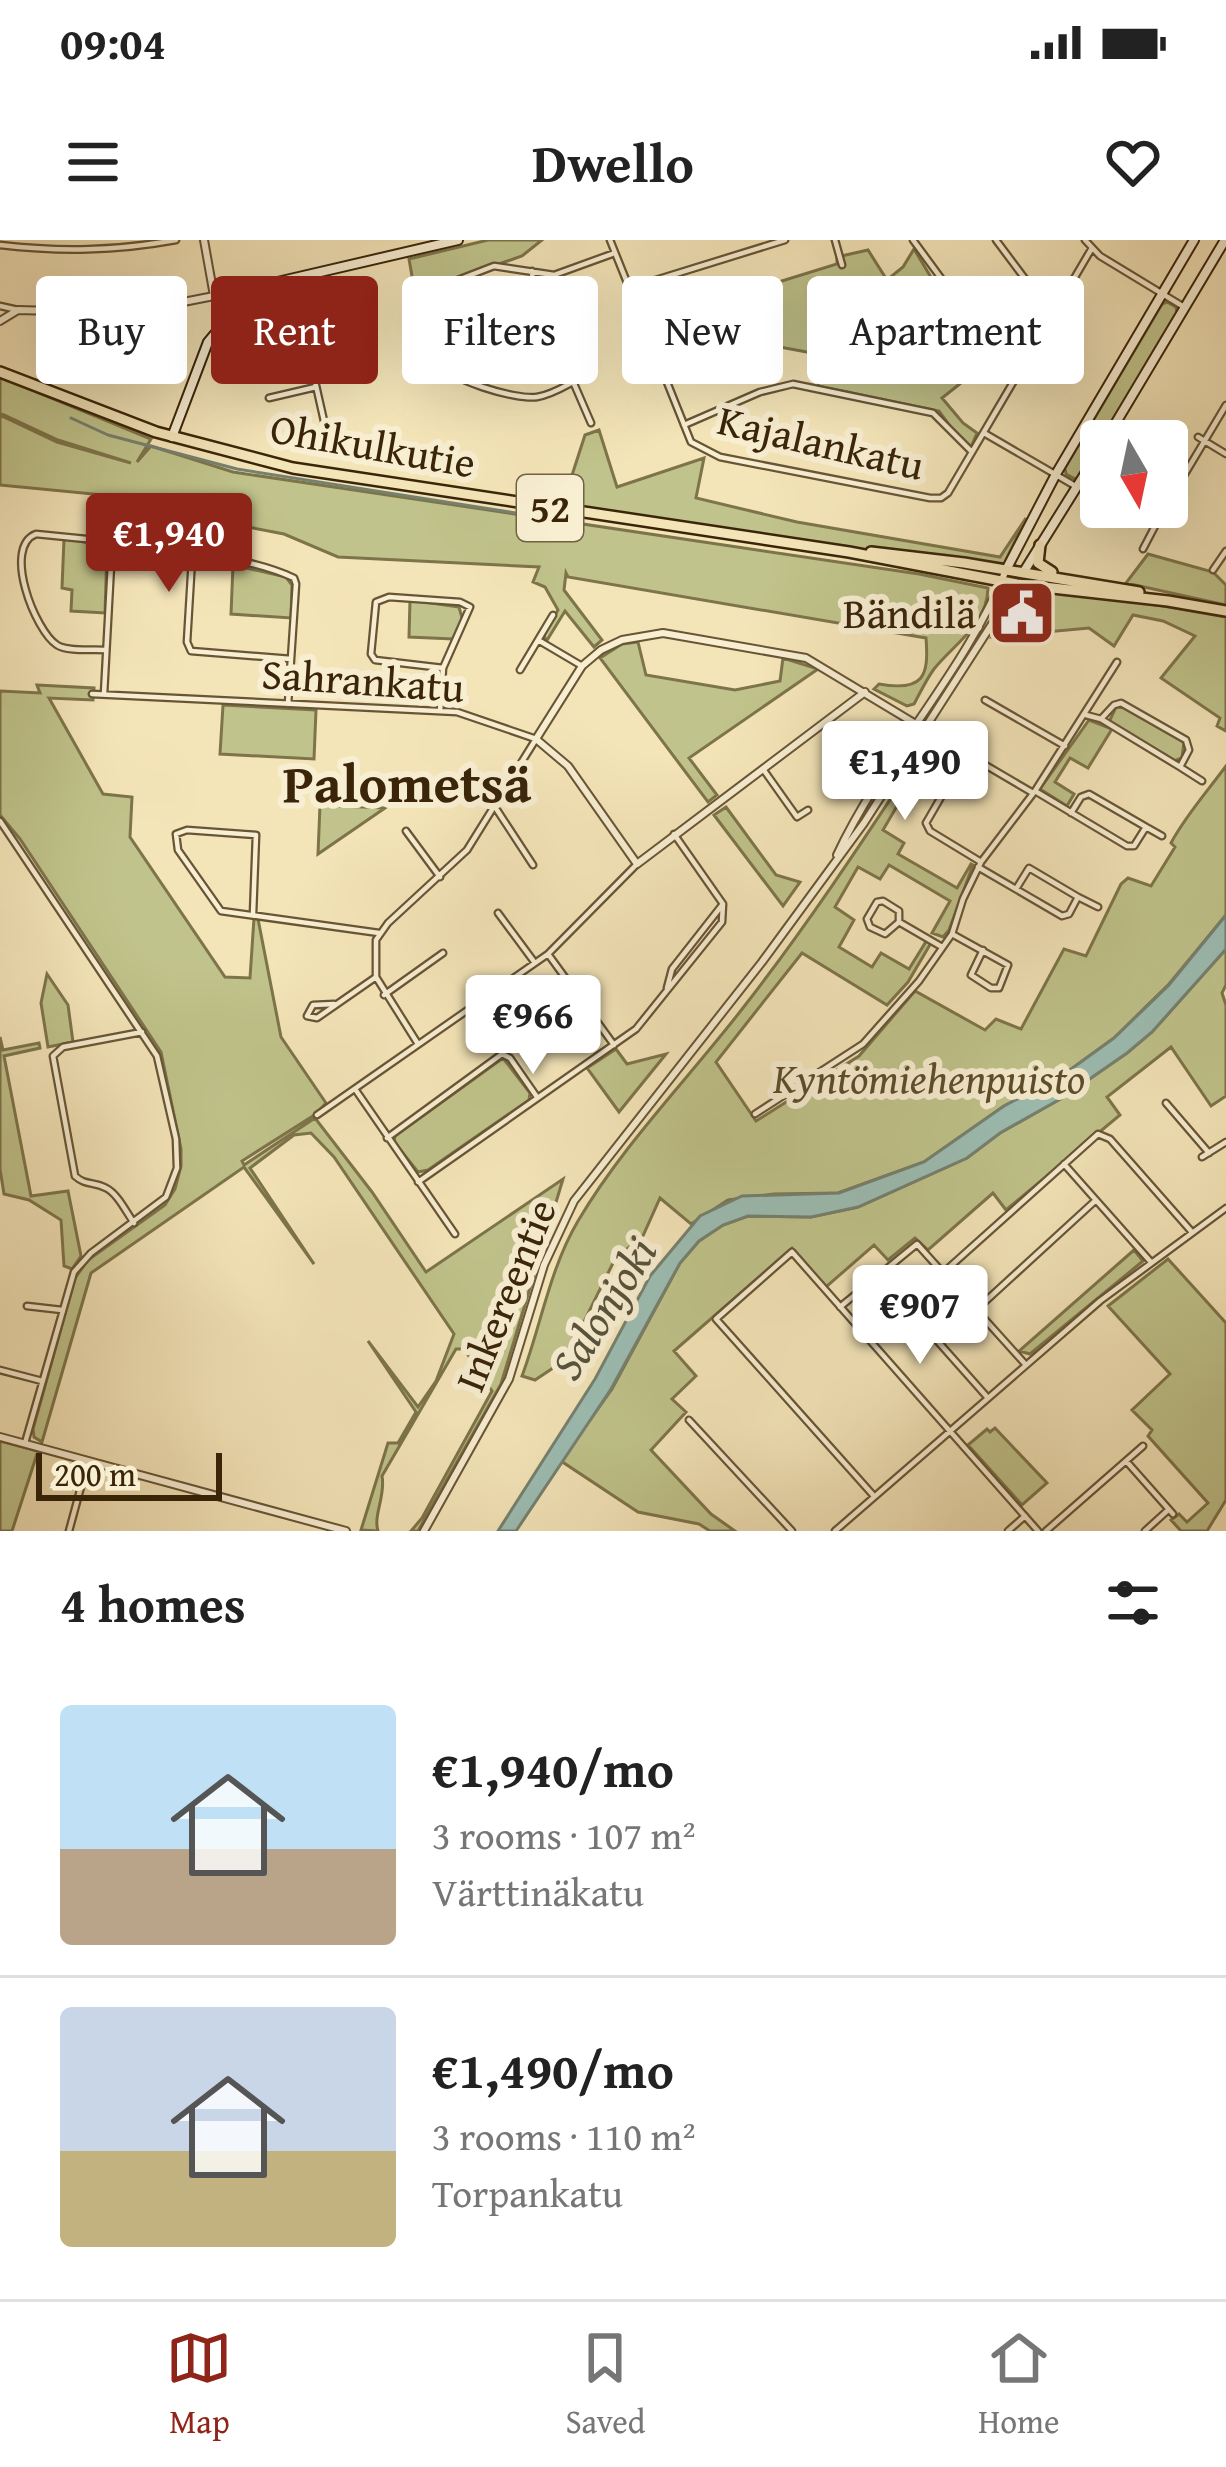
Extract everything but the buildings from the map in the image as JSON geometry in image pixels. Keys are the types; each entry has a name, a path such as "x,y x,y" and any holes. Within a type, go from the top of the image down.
{"main road":[{"path":"303,276 398,249 458,240"},
{"path":"1004,576 1056,474 1194,240"},
{"path":"1118,420 1222,242"},
{"path":"172,437 211,338"},
{"name":"52","path":"0,372 172,437"},
{"name":"Ohikulkutie","path":"172,437 293,468 1226,611"},
{"path":"1020,579 1080,482"},
{"path":"1040,545 1040,566 1068,579"},
{"name":"Ohikulkutie","path":"1020,579 1068,579 1168,601"}],"street":[{"path":"124,240 133,248"},
{"path":"0,244 66,252 176,240"},
{"path":"204,240 211,279"},
{"name":"Kajalankatu","path":"610,240 624,276"},
{"path":"668,276 785,240"},
{"path":"836,240 842,266"},
{"path":"913,240 940,276"},
{"path":"995,240 1022,276"},
{"path":"1085,240 1185,307"},
{"path":"1075,276 1092,248"},
{"path":"468,276 494,266 554,275 614,253"},
{"path":"0,306 127,313 211,297"},
{"path":"0,321 18,310"},
{"path":"315,384 324,421"},
{"path":"481,384 531,398 568,384"},
{"path":"574,384 590,423"},
{"name":"Kajalankatu","path":"667,384 691,442 720,457 941,499 972,452"},
{"path":"683,425 760,392 793,384 933,413 972,452 1013,384"},
{"path":"268,398 316,387"},
{"path":"1188,464 1226,405"},
{"path":"984,433 1077,487"},
{"path":"1201,439 1226,454"},
{"path":"1143,549 1154,528"},
{"path":"104,694 112,547 106,541 28,537 23,545 22,580 53,641 64,647 106,650"},
{"path":"1214,570 1226,550"},
{"path":"288,704 291,659 294,578 218,559 192,559 187,642 191,651 291,659"},
{"name":"Inkereentie","path":"832,864 914,723 985,619 1004,576"},
{"name":"Inkereentie","path":"424,1531 509,1378 544,1265 574,1201 864,824 1020,579"},
{"path":"440,711 442,668 470,607 460,602 388,597 376,602 371,654 375,660 442,668"},
{"path":"520,670 554,615"},
{"path":"418,1044 376,977 374,953 379,933 467,850 582,666 622,640 676,634 806,658 1130,847 1146,827"},
{"path":"538,640 582,666"},
{"path":"755,1114 862,1044 919,981 952,934 980,864 1035,792 1117,662"},
{"path":"317,1114 548,954 637,864 865,692"},
{"name":"Sahrankatu","path":"92,694 472,714 536,740 568,766 637,864"},
{"path":"985,700 1065,746"},
{"path":"1101,719 1121,703 1186,740 1189,750 1180,767"},
{"path":"1086,715 1101,719 1202,781"},
{"path":"966,754 926,823 930,831 1062,916 1069,914 1078,896"},
{"path":"763,769 797,817"},
{"path":"1071,813 1081,797 1089,794 1162,836"},
{"path":"495,807 533,865"},
{"path":"790,822 808,809"},
{"path":"0,820 142,1032 163,1072 177,1163 166,1198 79,1264 25,1443"},
{"path":"406,831 440,878"},
{"path":"254,914 256,835 179,832 178,850 215,906 226,912 379,933"},
{"path":"418,1182 614,1046 636,1029 666,993 672,969 723,904 674,835"},
{"path":"1016,889 1029,868 1098,908"},
{"path":"881,901 898,910 899,922 884,934 869,926 867,919 881,901"},
{"path":"498,913 535,963"},
{"path":"899,922 942,947"},
{"path":"952,934 983,950 1007,965 999,988 971,975 983,950"},
{"path":"385,994 443,952"},
{"path":"548,954 614,1046"},
{"path":"334,1004 376,977"},
{"path":"134,1223 111,1191 82,1183 75,1176 52,1056 63,1047 142,1032"},
{"path":"387,1138 502,1054 510,1058 538,1098"},
{"path":"355,1089 455,1234"},
{"path":"1166,1103 1205,1155 1226,1142"},
{"path":"944,1272 1093,1137 1103,1134 1191,1231"},
{"path":"1064,1163 1150,1261"},
{"path":"977,1309 1096,1200"},
{"path":"836,1530 1150,1261 1226,1208"},
{"path":"840,1307 917,1244 1026,1365"},
{"path":"873,1495 716,1318 792,1252 1042,1531 1143,1446"},
{"path":"878,1274 988,1398"},
{"path":"27,1306 62,1310"},
{"path":"0,1370 42,1381"},
{"path":"689,1420 792,1531"},
{"path":"0,1437 346,1531"},
{"path":"69,1531 88,1459"},
{"path":"1126,1462 1171,1512 1144,1531"},
{"path":"1008,1531 1025,1516"}],"green space":[{"path":"488,240 542,240 522,256 464,276 412,276 409,259"},
{"path":"914,249 930,276 892,276"},
{"path":"868,250 884,276 807,276 807,352 783,348 783,281 837,264 837,257"},
{"path":"1162,304 1176,307 1177,313 1114,420 1093,420"},
{"path":"0,377 151,439 137,462 151,446 233,472 919,574 988,588 986,601 976,623 934,669 914,704 907,706 874,689 879,684 906,686 920,678 926,638 566,573 564,590 602,640 594,647 565,611 546,642 544,634 558,610 545,587 533,582 539,567 338,557 284,534 113,501 114,496 0,485 0,415 57,442 131,463 58,440 0,413"},
{"path":"960,384 942,398 977,433 971,447 963,444 939,411 818,386"},
{"path":"599,430 617,487 704,458 696,498 797,522 1000,557 1026,518 1004,564 846,549 562,506 585,435"},
{"path":"1080,443 1080,476 1066,474"},
{"path":"64,539 100,544 107,550 105,613 71,611 72,590 62,588"},
{"path":"1148,554 1213,572 1226,585 1226,605 1126,583"},
{"path":"233,565 286,577 292,585 291,618 231,614"},
{"path":"1034,590 1106,596 1226,617 1226,731 1217,726 1220,718 1161,678 1195,636 1163,621 1133,615 1114,646 1089,628 992,637 1018,597"},
{"path":"410,600 459,607 463,621 453,639 409,637"},
{"path":"638,642 646,675 735,690 780,681 783,658 818,669 689,758 717,795 708,802 600,658 622,644"},
{"path":"37,685 94,688 93,700 49,698 103,794 132,797 130,837 225,977 250,978 254,918 258,919 281,1037 326,1103 242,1161 244,1165 315,1118 426,1272 563,1179 501,1384 418,1531 411,1531 492,1391 464,1349 456,1349 382,1476 378,1531 361,1530 388,1443 398,1443 416,1412 368,1341 418,1407 436,1381 454,1334 334,1157 311,1133 294,1135 250,1168 314,1264 244,1167 91,1273 42,1442 34,1437 75,1278 88,1260 165,1205 181,1166 161,1052 0,815 0,691 40,693"},
{"path":"223,705 316,710 314,759 220,754"},
{"path":"1116,707 1126,708 1184,742 1182,758 1174,761 1109,722"},
{"path":"1089,720 1112,729 1088,768 1070,758 1055,782 1074,794 1067,806 1040,789"},
{"name":"Kyntömiehenpuisto","path":"929,741 934,743 883,830 904,843 898,854 957,888 973,865 949,930 943,937 932,933 950,901 889,865 880,879 858,867 835,907 854,920 839,947 872,967 881,953 909,969 927,940 931,943 908,982 887,1005 802,953 716,1062 756,1121 859,1056 915,991 985,1030 996,1019 1021,1029 1064,949 1086,956 1128,878 1151,886 1175,847 1171,843 1177,833 1226,766 1226,915 1169,984 1114,1038 924,1162 838,1193 728,1200 691,1224 660,1198 642,1238 616,1257 565,1360 535,1380 522,1376 560,1258 596,1192 770,972"},
{"path":"320,805 385,808 318,854"},
{"path":"726,807 776,875 800,882 783,906 714,815"},
{"path":"1226,949 1222,993 1226,1096 1211,1106 1171,1047 1107,1097 1120,1115 1006,1210 993,1193 928,1250 915,1238 888,1260 874,1245 826,1287 792,1248 674,1351 696,1376 672,1399 686,1412 651,1450 711,1514 735,1531 710,1531 699,1524 638,1512 561,1461 612,1389 680,1263 699,1241 748,1216 811,1217 858,1207 967,1158 1127,1053 1152,1032"},
{"path":"47,974 68,1005 73,1042 48,1047 41,1003"},
{"path":"0,1037 3,1050 39,1043 40,1048 4,1056 31,1196 68,1191 81,1256 72,1269 64,1266 61,1220 29,1200 4,1194"},
{"path":"616,1049 627,1064 666,1054 619,1112 587,1068"},
{"path":"503,1058 530,1093 529,1100 428,1170 418,1172 394,1142 395,1136"},
{"path":"1134,1250 1143,1261 1030,1354 1019,1351"},
{"path":"1168,1259 1226,1323 1226,1500 1207,1531 1181,1531 1171,1520 1179,1514 1187,1522 1208,1503 1148,1436 1152,1430 1132,1410 1170,1374 1108,1306"},
{"path":"995,1428 1047,1483 1022,1505 968,1445"},
{"path":"0,1441 38,1451 12,1531 0,1531"}],"water":[{"path":"1226,915 1226,949 1152,1032 1062,1098 967,1158 858,1207 811,1217 748,1216 699,1241 680,1263 611,1389 516,1531 498,1531 595,1379 650,1276 700,1216 742,1196 839,1193 924,1162 1114,1038 1169,985"}],"waterway":[{"path":"71,418 108,435 237,469 535,516"}],"place":[{"name":"Bändilä","path":"1022,613"}],"district":[{"name":"Palometsä","path":"407,783"}],"water label":[{"name":"Salonjoki","path":"603,1308"}]}
